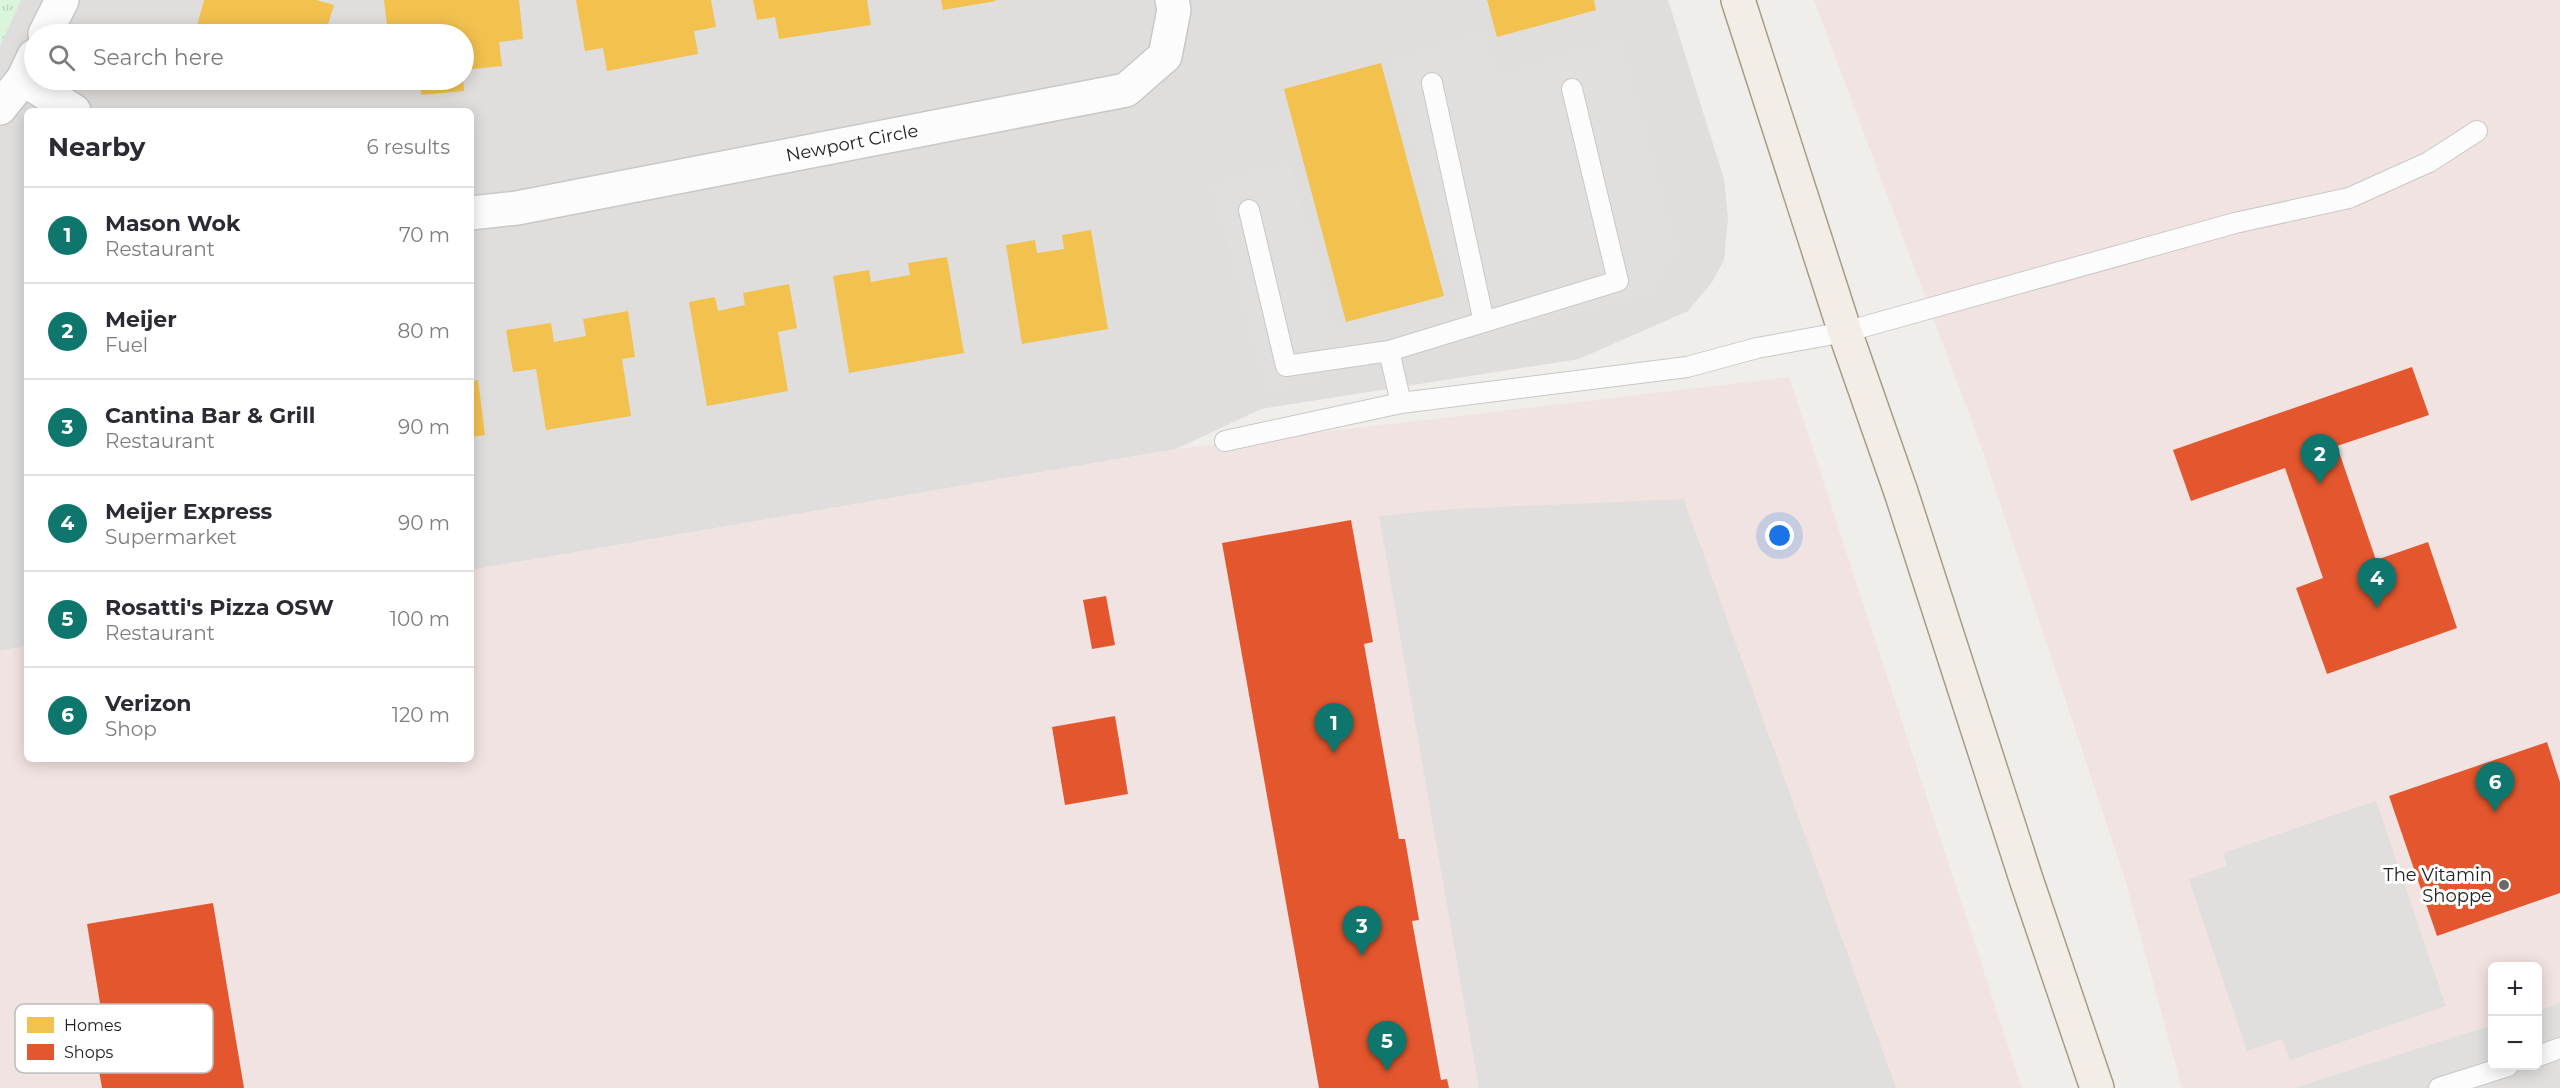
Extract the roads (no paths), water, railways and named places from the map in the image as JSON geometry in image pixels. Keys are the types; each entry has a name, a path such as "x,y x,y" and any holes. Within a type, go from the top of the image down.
{"main road":[{"path":"1738,0 1845,332 1901,492 2022,868 2097,1088"}],"street":[{"path":"50,24 62,0"},
{"name":"Newport Circle","path":"474,213 517,208 1126,90 1165,56 1174,10 1173,0"},
{"path":"0,108 24,75"},
{"path":"52,90 71,108"}],"lane":[{"path":"1432,83 1484,321"},
{"path":"1249,210 1286,366 1389,351 1618,281 1572,89"},
{"path":"1225,441 1401,403 1687,367 1757,348 1845,332 2235,224 2349,198 2429,162 2477,132"},
{"path":"1389,351 1401,403"},
{"path":"2542,1055 2560,1048"},
{"path":"2439,1088 2493,1070"}],"place":[{"name":"Meijer","path":"2320,484"},
{"name":"Meijer Express","path":"2377,608"},
{"name":"Mason Wok","path":"1334,753"},
{"name":"Verizon","path":"2495,812"},
{"name":"The Vitamin Shoppe","path":"2504,885"},
{"name":"Cantina Bar & Grill","path":"1362,956"},
{"name":"Rosatti's Pizza OSW","path":"1387,1071"}]}
